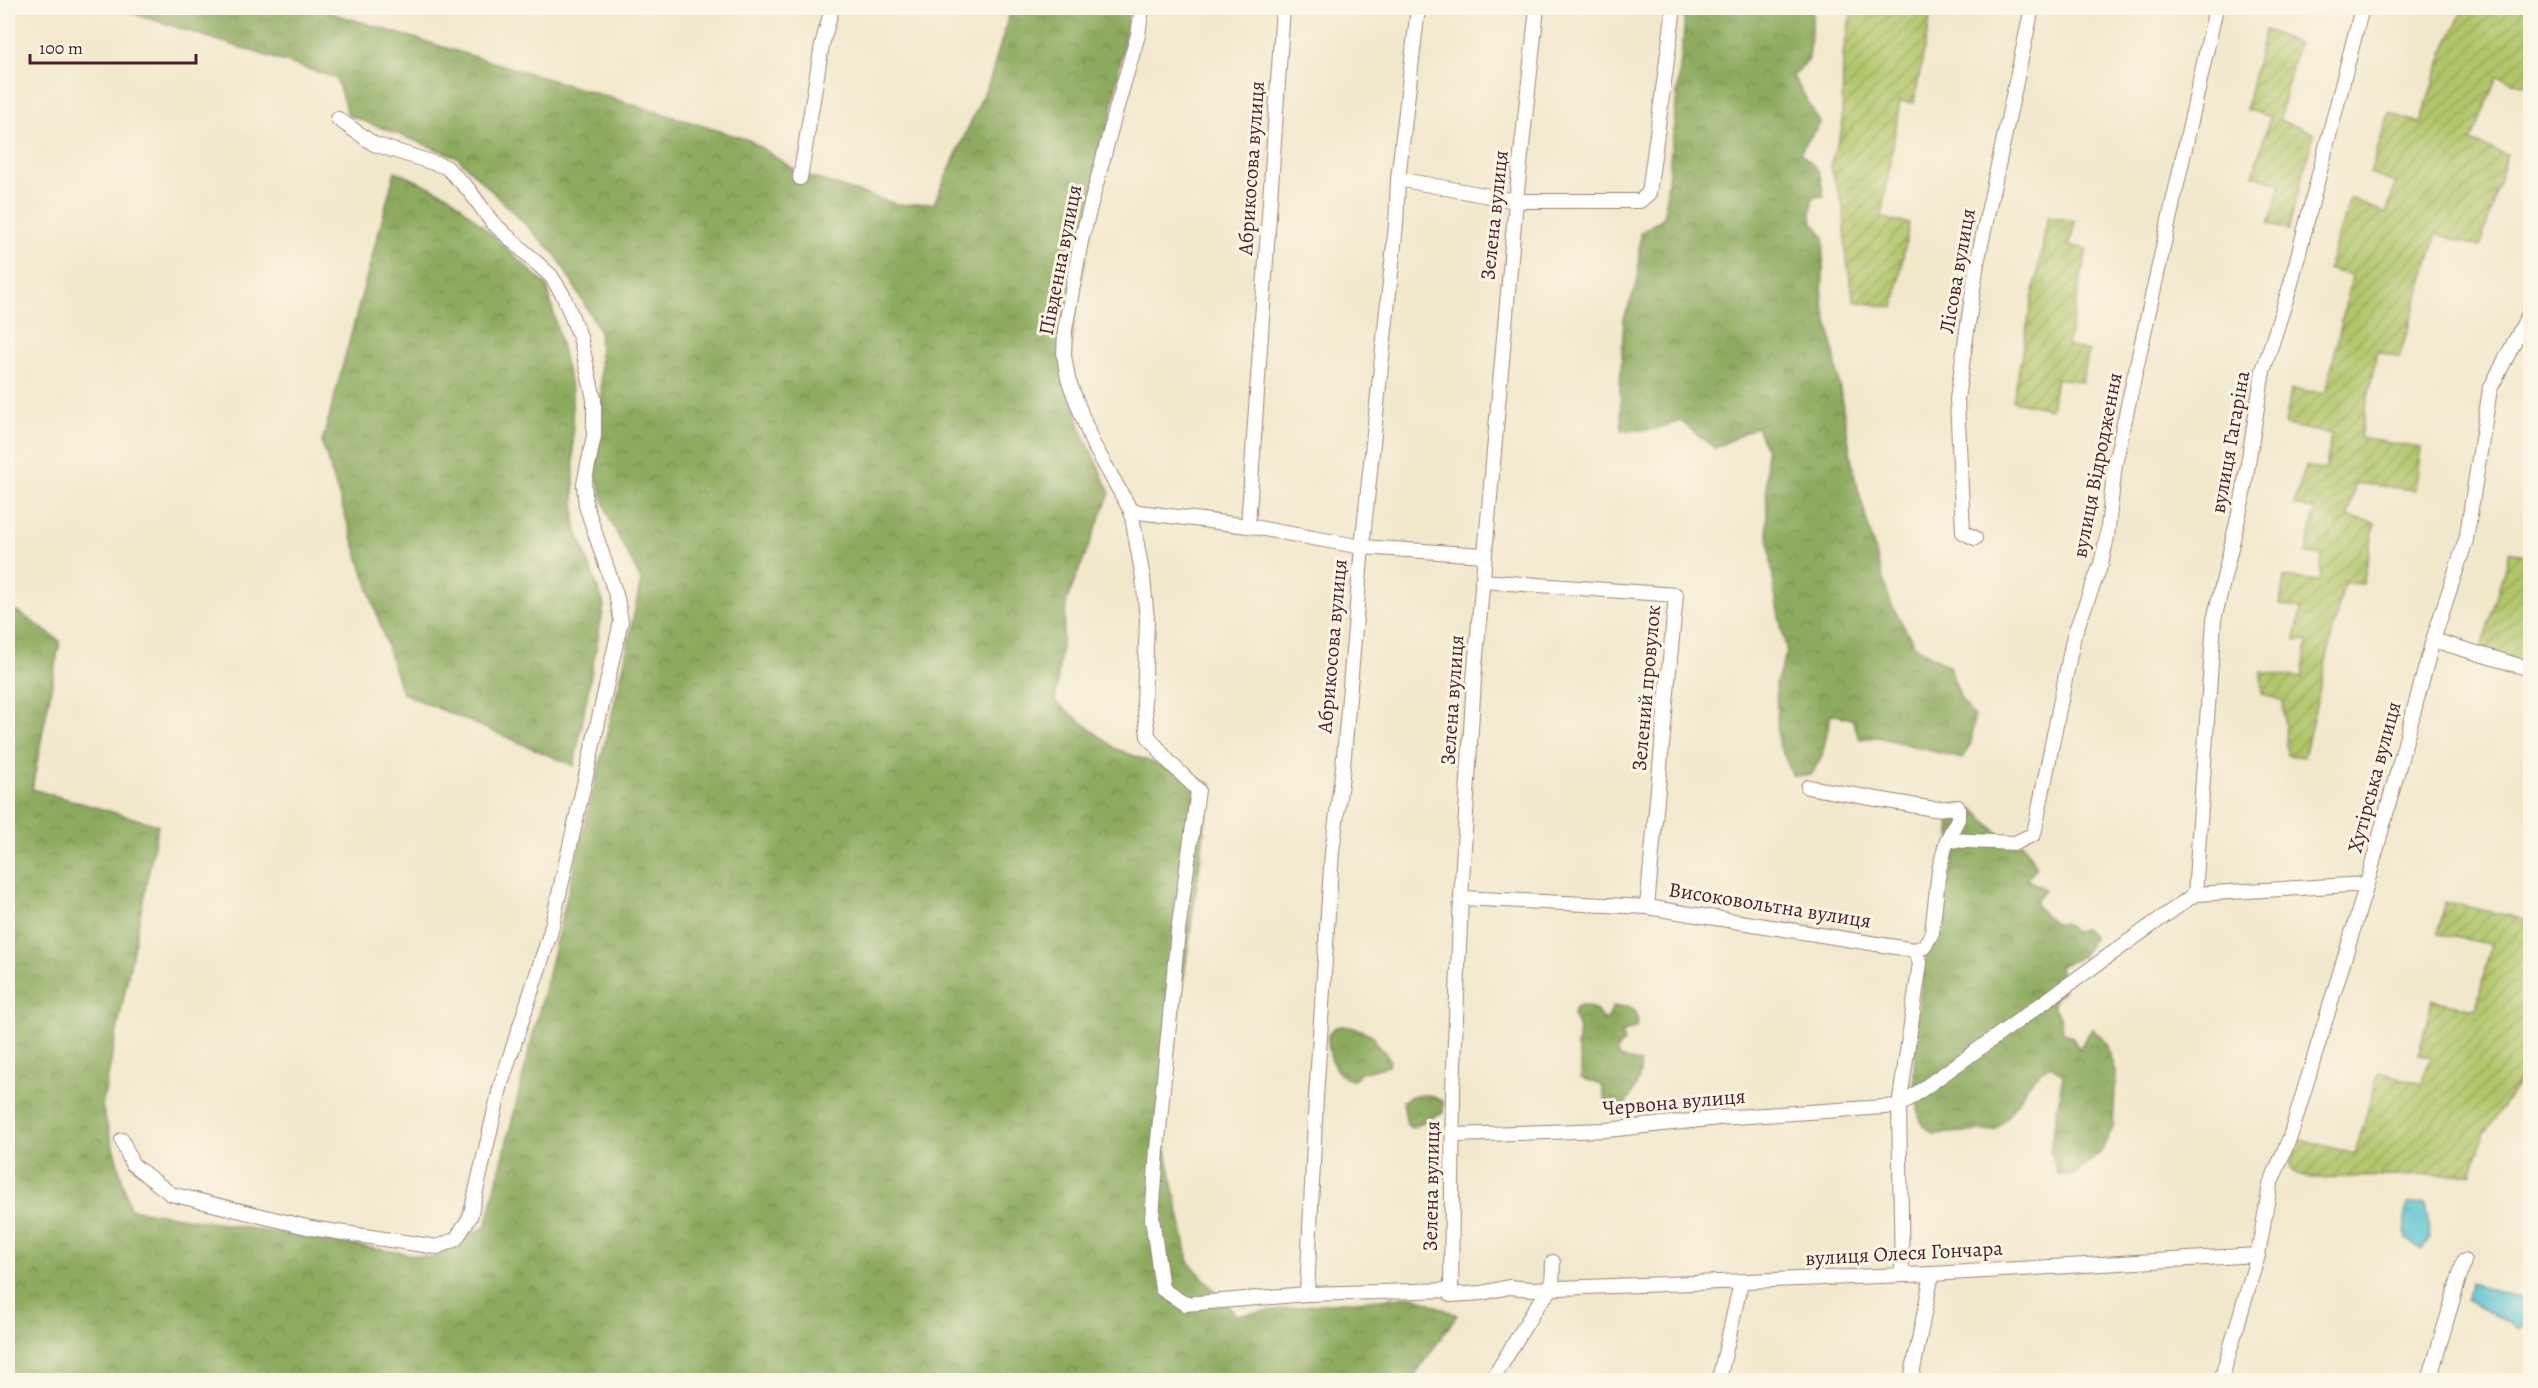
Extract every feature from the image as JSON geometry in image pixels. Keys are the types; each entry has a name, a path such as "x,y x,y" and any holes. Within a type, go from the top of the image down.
{"street":[{"path":"800,178 822,45 832,8"},
{"name":"Південна вулиця","path":"1131,511 1092,442 1068,379 1064,355 1065,330 1081,241 1138,35 1142,8"},
{"name":"Абрикосова вулиця","path":"1283,8 1248,526 1362,547 1332,852 1316,1097 1307,1294"},
{"path":"1418,8 1398,179 1396,225 1362,547 1485,555"},
{"name":"Зелена вулиця","path":"1451,1290 1453,1135 1461,898 1474,679 1516,201 1537,8"},
{"path":"1398,179 1516,201 1640,201 1649,193 1674,8"},
{"name":"Лісова вулиця","path":"1975,538 1963,532 1957,399 1977,263 2032,8"},
{"name":"вулиця Відродження","path":"1947,840 2014,843 2034,834 2074,634 2101,564 2107,537 2115,464 2216,8"},
{"name":"вулиця Гагаріна","path":"2195,894 2214,620 2242,501 2263,371 2290,287 2362,8"},
{"path":"122,1140 132,1164 171,1194 311,1228 437,1247 456,1239 470,1217 501,1084 550,934 621,621 617,598 586,506 584,484 594,436 594,399 580,337 563,295 551,276 492,222 468,190 446,167 374,144 338,119"},
{"name":"Хутірська вулиця","path":"2221,1380 2258,1255 2270,1185 2290,1137 2367,884 2433,640 2466,540 2490,389 2530,312"},
{"path":"1248,526 1131,511 1143,578 1147,619 1144,703 1148,736 1169,762 1198,790 1178,931 1152,1218 1162,1289 1185,1304 1307,1294 1451,1290 1451,1295 1460,1296 1509,1287 1552,1288"},
{"name":"Зелений провулок","path":"1482,581 1676,595 1647,907"},
{"path":"2433,640 2530,669"},
{"path":"1808,787 1934,810 1958,807 1958,819 1947,840 1939,870 1932,933 1924,947 1914,950 1920,963 1899,1106 1902,1273"},
{"path":"1899,1106 2195,894 2367,884"},
{"name":"Високовольтна вулиця","path":"1461,898 1647,907 1914,950"},
{"name":"Червона вулиця","path":"1453,1135 1607,1130 1719,1118 1899,1106"},
{"name":"вулиця Олеся Гончара","path":"1552,1288 1741,1282 1902,1273 1932,1274 2258,1255"},
{"path":"2429,1380 2464,1261"},
{"path":"1492,1380 1537,1306 1552,1288 1553,1262"},
{"path":"1911,1380 1932,1274"},
{"path":"1719,1380 1741,1282"},
{"path":"1532,1289 1538,1295 1537,1306"}],"green space":[{"path":"116,8 315,8 749,140 801,174 899,205 934,203 990,80 1011,8 1130,8 1073,328 1068,379 1080,427 1110,493 1067,600 1055,701 1116,749 1211,784 1162,1132 1189,1262 1236,1315 1320,1304 1414,1296 1457,1315 1411,1380 8,1380 8,611 17,611 60,641 32,789 158,825 102,1106 130,1209 433,1258 486,1226 623,669 641,580 610,520 596,476 602,407 599,329 556,255 457,157 348,115 336,78"},
{"path":"1685,8 1813,8 1809,59 1793,76 1820,123 1800,152 1819,171 1824,196 1812,197 1811,220 1824,236 1822,300 1832,341 1854,474 1891,604 1915,646 1949,666 1961,699 1974,717 1971,743 1963,759 1878,737 1860,739 1852,719 1831,714 1822,756 1811,775 1793,776 1778,742 1776,683 1787,652 1776,602 1767,527 1766,450 1757,426 1715,448 1680,421 1656,429 1622,431 1620,388 1624,319 1638,280 1640,233 1664,217"},
{"path":"1852,8 1932,8 1914,103 1900,101 1881,218 1909,223 1894,308 1854,301 1846,255 1844,210 1830,165 1842,130 1843,55"},
{"path":"2464,8 2530,8 2530,72 2525,86 2497,76 2471,141 2507,155 2480,247 2437,234 2399,358 2377,351 2360,438 2421,448 2415,490 2355,483 2348,517 2375,522 2363,584 2344,583 2304,757 2287,755 2283,701 2262,694 2261,672 2302,678 2307,641 2295,640 2301,609 2280,605 2284,577 2320,581 2322,556 2306,554 2315,510 2294,505 2305,467 2326,469 2331,434 2285,425 2291,389 2326,393 2352,276 2328,269 2350,198 2386,214 2396,183 2370,174 2389,113 2420,123 2444,51"},
{"path":"2265,30 2298,43 2279,120 2314,133 2288,231 2269,223 2281,184 2253,175 2270,117 2246,109"},
{"path":"395,171 450,196 547,286 572,390 575,526 604,605 574,766 402,693 322,443"},
{"path":"2048,216 2075,221 2069,246 2087,249 2067,346 2089,351 2082,382 2056,378 2051,409 2013,401"},
{"path":"2510,551 2530,558 2530,670 2479,655"},
{"path":"1974,809 2003,836 2016,843 2024,844 2036,868 2026,879 2045,889 2035,903 2044,915 2055,923 2064,923 2074,932 2084,928 2094,937 2081,956 2059,966 2063,991 2054,1000 2054,1009 2060,1016 2063,1032 2072,1037 2079,1049 2092,1028 2107,1044 2116,1072 2113,1127 2101,1152 2075,1174 2058,1175 2050,1151 2063,1075 2050,1065 2030,1082 2006,1119 1995,1130 1933,1134 1920,1121 1914,1080 1915,1033 1927,945 1935,935 1953,861 1949,822 1953,813"},
{"path":"2445,902 2530,920 2530,1034 2526,1042 2519,1082 2483,1136 2471,1174 2312,1178 2299,1175 2290,1166 2297,1138 2355,1154 2379,1072 2421,1084 2430,1057 2419,1054 2432,1000 2476,1009 2491,944 2438,934"},
{"path":"1580,1005 1595,1009 1603,1020 1608,1018 1613,1007 1628,1006 1634,1009 1638,1021 1637,1027 1621,1033 1624,1042 1616,1051 1619,1057 1640,1063 1640,1076 1621,1110 1612,1109 1606,1102 1602,1085 1581,1078 1581,1062 1577,1047 1579,1029 1573,1014 1575,1008"},
{"path":"1341,1026 1358,1029 1373,1036 1377,1045 1390,1060 1388,1066 1360,1073 1353,1080 1340,1074 1330,1056 1328,1035 1334,1028"},
{"path":"1428,1095 1443,1101 1443,1113 1412,1128 1407,1125 1403,1101 1412,1096"}],"water":[{"path":"2425,1203 2430,1237 2422,1249 2406,1239 2404,1217 2408,1204"},
{"path":"2470,1283 2527,1300 2530,1308 2529,1324 2519,1329 2467,1300"}]}
